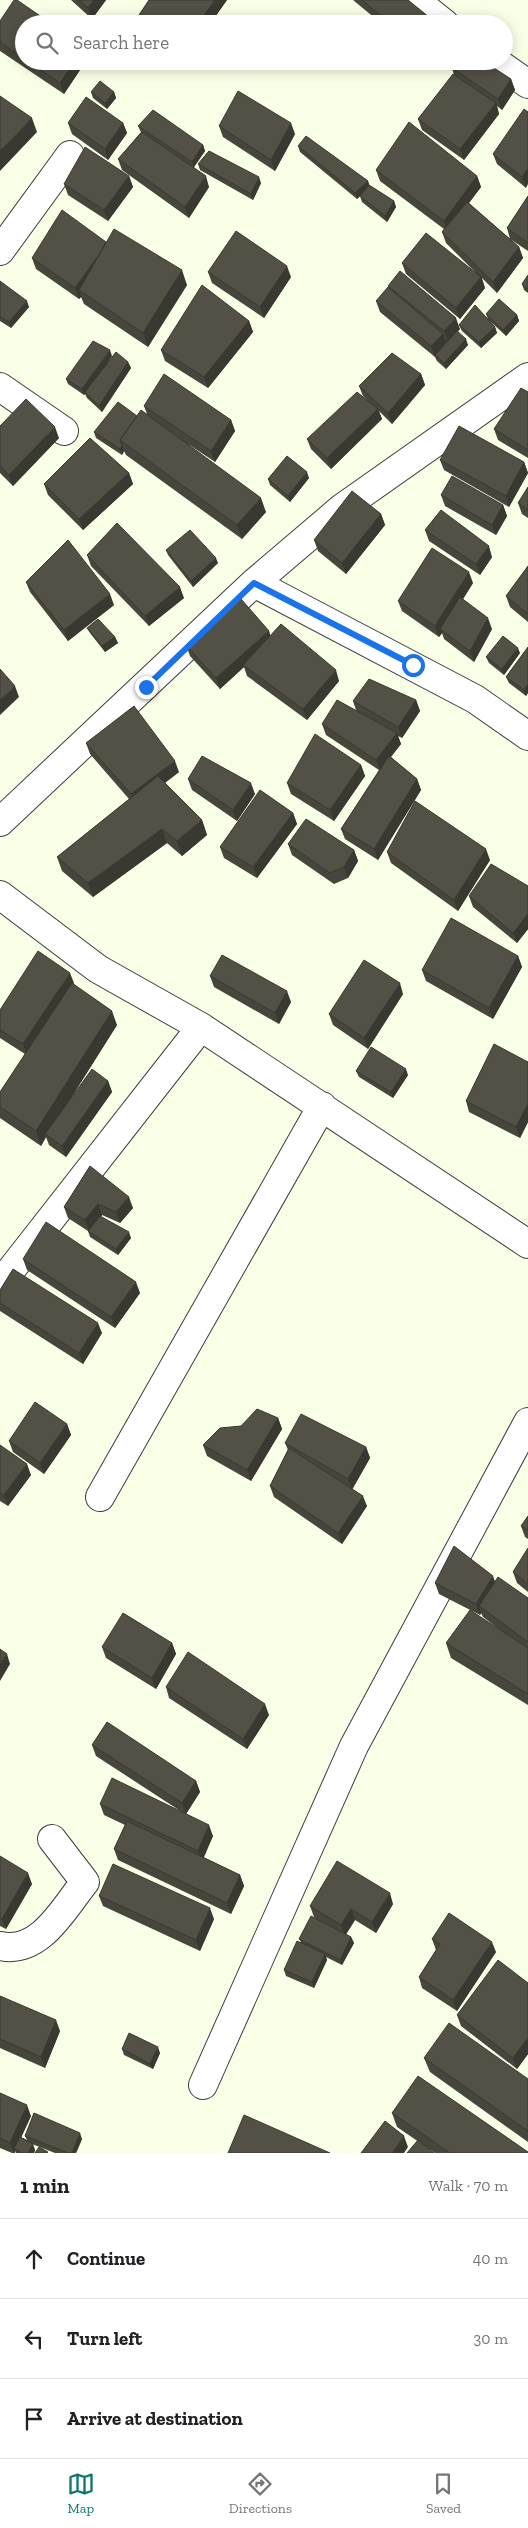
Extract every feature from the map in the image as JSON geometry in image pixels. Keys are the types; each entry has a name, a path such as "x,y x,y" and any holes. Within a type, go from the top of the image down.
{"street":[{"path":"415,0 434,15"},
{"path":"508,70 528,84"},
{"path":"0,251 70,155"},
{"path":"0,822 254,583 342,508 528,377"},
{"path":"0,387 64,430"},
{"path":"254,583 475,699 528,736"},
{"path":"0,895 98,969 201,1027 528,1244"},
{"path":"0,1284 201,1027"},
{"path":"100,1497 322,1106"},
{"path":"203,2085 354,1746 528,1422"},
{"path":"0,1946 22,1946 44,1934 85,1882 52,1839"}],"building":[{"path":"14,0 17,0 39,15 15,15 15,53 0,42 0,21"},
{"path":"79,0 94,0 88,8"},
{"path":"149,0 215,0 204,15 139,15"},
{"path":"362,0 408,0 427,15 380,15"},
{"path":"41,70 69,70 60,83"},
{"path":"455,70 497,70 511,79 498,99"},
{"path":"453,74 496,103 460,149 418,119"},
{"path":"100,81 114,92 105,103 91,92"},
{"path":"238,91 291,123 271,160 219,126"},
{"path":"0,96 32,118 0,151"},
{"path":"86,97 123,123 105,149 68,123"},
{"path":"524,109 528,112 528,168 522,177 493,154"},
{"path":"153,110 203,145 192,162 138,126"},
{"path":"409,122 477,176 444,221 376,170"},
{"path":"142,132 206,176 185,207 118,159"},
{"path":"306,136 368,181 355,193 298,146"},
{"path":"85,147 129,176 104,210 64,184"},
{"path":"209,151 259,177 251,194 198,164"},
{"path":"369,185 394,201 385,216 360,196"},
{"path":"528,196 528,243 507,228"},
{"path":"467,202 519,247 493,282 442,232"},
{"path":"62,210 106,242 75,288 32,258"},
{"path":"114,229 182,270 143,333 79,290"},
{"path":"236,231 287,266 260,307 208,272"},
{"path":"426,233 481,277 456,308 402,263"},
{"path":"400,271 456,318 444,331 388,286"},
{"path":"528,275 528,289 522,284"},
{"path":"0,281 27,301 9,322 0,317"},
{"path":"202,285 249,321 204,377 161,350"},
{"path":"388,287 443,334 431,346 376,301"},
{"path":"499,299 517,315 503,330 486,314"},
{"path":"475,305 495,327 479,342 459,325"},
{"path":"457,331 466,339 444,363 435,355"},
{"path":"93,341 110,350 82,389 66,379"},
{"path":"116,352 128,362 99,406 85,392"},
{"path":"392,353 421,374 388,413 359,386"},
{"path":"164,374 231,420 211,451 144,406"},
{"path":"521,388 528,392 528,450 494,429"},
{"path":"357,392 378,409 327,458 307,439"},
{"path":"26,399 55,427 9,475 0,466 0,426"},
{"path":"118,402 137,416 120,440 122,446 120,449 94,432"},
{"path":"141,410 261,498 237,525 120,440"},
{"path":"459,426 524,462 506,496 440,460"},
{"path":"90,438 129,473 79,519 44,484"},
{"path":"287,456 307,472 288,496 268,479"},
{"path":"452,476 503,505 492,525 441,495"},
{"path":"528,487 528,510 518,503"},
{"path":"352,491 381,514 342,563 314,540"},
{"path":"441,510 489,546 476,564 425,530"},
{"path":"117,523 180,587 145,616 87,555"},
{"path":"190,530 216,558 191,581 166,550"},
{"path":"68,540 110,594 64,630 26,582"},
{"path":"432,548 469,572 435,626 398,601"},
{"path":"528,566 528,614 506,596"},
{"path":"460,597 488,618 470,651 440,629"},
{"path":"241,599 269,631 216,678 186,645"},
{"path":"98,619 115,637 102,646 87,628"},
{"path":"281,624 336,670 303,709 243,665"},
{"path":"503,636 518,648 502,669 486,657"},
{"path":"528,647 528,684 524,690 506,677"},
{"path":"0,669 15,686 0,700"},
{"path":"369,679 416,700 398,727 353,701"},
{"path":"337,700 397,733 376,760 322,724"},
{"path":"134,706 175,761 131,794 86,743"},
{"path":"315,734 361,765 330,810 287,783"},
{"path":"202,756 251,783 233,810 188,779"},
{"path":"389,756 417,779 374,849 341,829"},
{"path":"158,776 202,820 177,841 162,829 88,883 57,857"},
{"path":"260,790 293,813 253,867 220,847"},
{"path":"415,801 486,849 454,900 387,852"},
{"path":"306,819 354,850 344,867 330,873 288,844"},
{"path":"491,864 528,886 528,914 513,933 469,896"},
{"path":"451,918 518,956 489,1008 422,970"},
{"path":"38,951 70,973 23,1044 0,1030 0,1010"},
{"path":"222,955 287,991 275,1013 210,976"},
{"path":"364,960 400,983 364,1038 329,1014"},
{"path":"72,983 112,1011 36,1131 0,1107 0,1092"},
{"path":"494,1044 528,1062 528,1104 516,1127 466,1101"},
{"path":"371,1047 406,1069 391,1092 356,1071"},
{"path":"92,1069 108,1081 62,1146 45,1134"},
{"path":"90,1166 129,1197 116,1212 98,1204 85,1220 64,1207"},
{"path":"100,1216 129,1232 116,1249 88,1231"},
{"path":"46,1222 136,1282 111,1317 23,1259"},
{"path":"13,1269 98,1323 79,1353 0,1303 0,1290"},
{"path":"35,1402 67,1424 40,1463 9,1441"},
{"path":"257,1409 278,1418 247,1470 203,1445 220,1428 241,1426"},
{"path":"301,1414 366,1447 348,1479 285,1443"},
{"path":"0,1445 27,1464 4,1495 0,1493"},
{"path":"289,1448 363,1496 338,1533 270,1486"},
{"path":"528,1516 528,1530 521,1526"},
{"path":"454,1546 493,1576 476,1604 435,1583"},
{"path":"528,1548 528,1584 513,1572"},
{"path":"498,1577 528,1598 528,1642 479,1606"},
{"path":"470,1610 528,1648 528,1694 446,1643"},
{"path":"123,1613 172,1643 152,1678 102,1647"},
{"path":"0,1649 7,1654 0,1664"},
{"path":"188,1652 265,1704 243,1739 166,1687"},
{"path":"107,1722 196,1781 182,1803 92,1745"},
{"path":"112,1778 209,1825 198,1851 100,1804"},
{"path":"127,1821 240,1875 227,1903 114,1849"},
{"path":"0,1856 28,1873 2,1919 0,1917"},
{"path":"337,1861 390,1893 372,1922 351,1909 341,1925 310,1906"},
{"path":"113,1864 210,1908 196,1940 99,1896"},
{"path":"449,1913 492,1942 453,2000 419,1977 440,1944 432,1939"},
{"path":"311,1916 351,1937 340,1960 299,1939"},
{"path":"297,1941 325,1954 312,1982 284,1970"},
{"path":"498,1960 528,1983 528,2038 513,2058 457,2015"},
{"path":"0,1996 56,2020 41,2057 0,2039"},
{"path":"449,2023 528,2079 528,2131 424,2058"},
{"path":"129,2033 158,2047 150,2064 122,2049"},
{"path":"418,2076 528,2153 450,2153 392,2113"},
{"path":"0,2093 27,2105 10,2143 0,2138"},
{"path":"34,2113 80,2133 72,2153 25,2136"},
{"path":"244,2115 330,2153 228,2153"},
{"path":"385,2121 404,2136 392,2153 361,2153"},
{"path":"20,2137 33,2144 28,2153 22,2153 14,2148"},
{"path":"418,2140 434,2153 407,2153"},
{"path":"39,2147 48,2152 35,2153"}],"route":[{"path":"146,687 254,583 413,665"}]}
